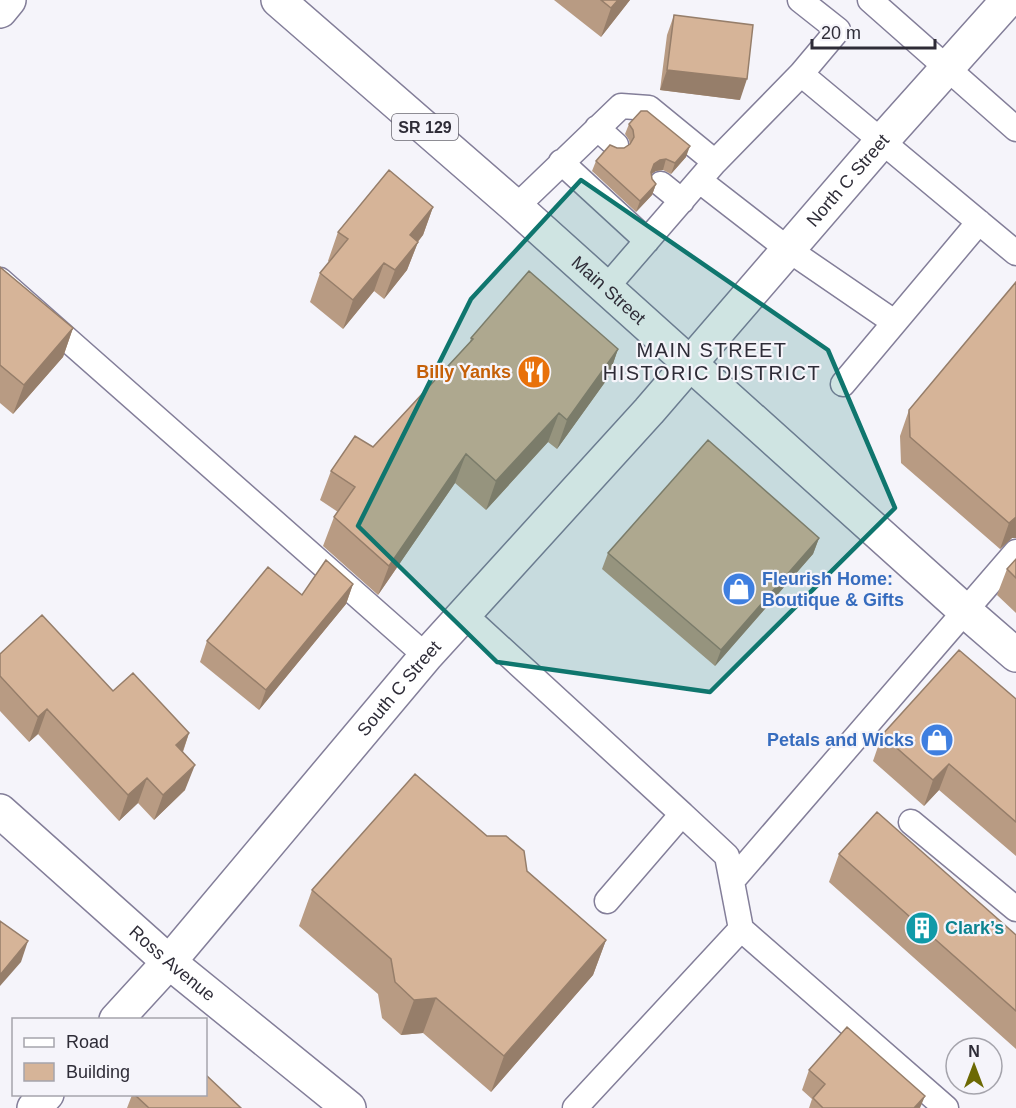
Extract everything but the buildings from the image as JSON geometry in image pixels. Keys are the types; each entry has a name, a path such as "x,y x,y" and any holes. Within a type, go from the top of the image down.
{"main road":[{"path":"0,11 9,0"},
{"name":"Main Street","path":"278,0 516,207 1016,655"},
{"name":"North C Street","path":"689,362 1008,0"},
{"name":"South C Street","path":"118,1018 169,962 426,656 648,411 689,362"},
{"name":"Ross Avenue","path":"0,811 169,962 349,1108"},
{"path":"34,1108 46,1096"}],"lane":[{"path":"606,288 715,162 801,74 838,30 800,0"},
{"path":"870,0 1016,129"},
{"path":"801,74 1016,253"},
{"path":"516,207 621,106 648,108 715,162"},
{"path":"597,128 616,145"},
{"path":"561,162 647,241"},
{"path":"700,181 789,250 894,322"},
{"path":"661,184 682,201"},
{"path":"843,384 979,222"},
{"path":"0,280 426,656"},
{"path":"732,881 1016,552"},
{"path":"464,614 728,856 741,930 946,1108"},
{"path":"607,901 682,814"},
{"path":"911,822 1016,909"},
{"path":"575,1108 741,930"}],"highlighted area":[{"path":"581,180 828,350 895,508 710,692 497,662 358,526 471,299"}],"place":[{"name":"Billy Yanks","path":"534,372"},
{"name":"Fleurish Home: Boutique & Gifts","path":"739,589"},
{"name":"Petals and Wicks","path":"937,740"},
{"name":"Clark’s","path":"922,928"}],"district":[{"name":"MAIN STREET HISTORIC DISTRICT","path":"712,362"}]}
